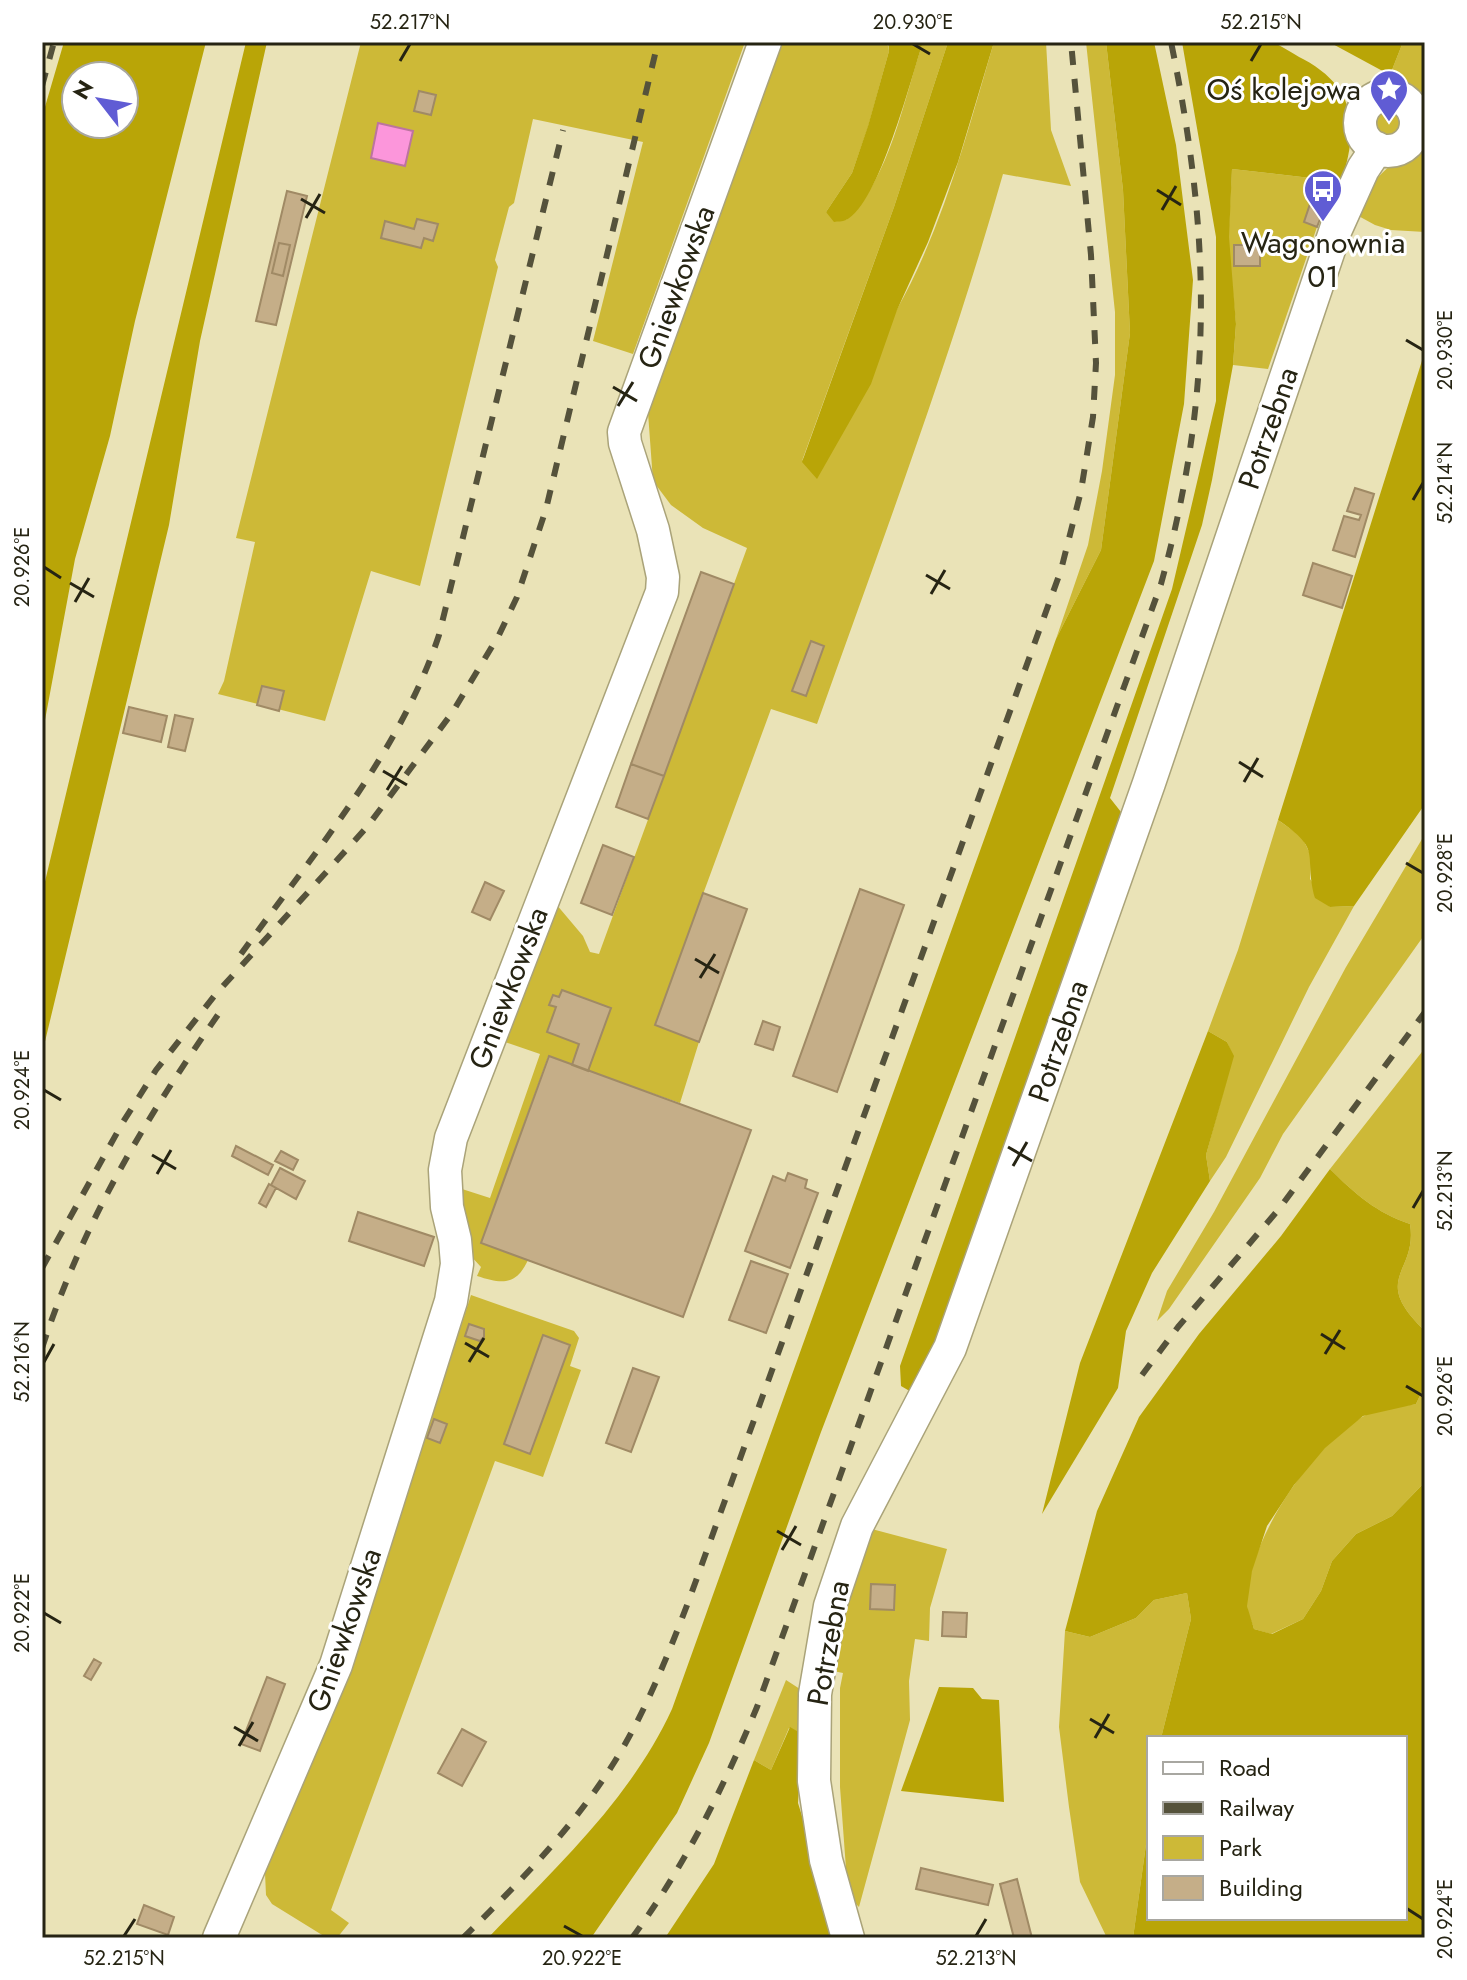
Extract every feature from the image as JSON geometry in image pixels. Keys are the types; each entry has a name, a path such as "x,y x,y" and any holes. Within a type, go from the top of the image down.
{"street":[{"name":"Gniewkowska","path":"219,1938 336,1665 451,1301 457,1264 447,1207 445,1170 451,1138 662,592 663,577 658,551 624,432 765,42"},
{"name":"Potrzebna","path":"848,1938 826,1860 814,1781 815,1694 834,1592 857,1526 950,1348 1144,797 1336,229 1363,169 1377,148"}],"green space":[{"path":"361,42 745,42 633,354 593,341 643,142 533,119 514,203 509,207 495,260 498,267 420,586 371,571 325,721 218,694 224,681 255,542 236,538"},
{"path":"782,42 887,42 889,51 852,173 826,212 846,220 874,183 885,160 923,42 948,42 894,207 802,461 913,279 941,213 994,42 1046,42 1051,130 1071,186 1003,174 938,382 817,724 771,709 655,1025 699,1042 680,1103 588,1071 611,1008 553,995 549,1004 556,1007 547,1031 579,1044 572,1065 548,1057 481,1243 528,1260 513,1279 486,1279 477,1276 481,1267 469,1254 462,1189 490,1198 540,1054 502,1041 556,904 583,936 590,952 599,954 747,548 703,528 671,505 653,481 647,399"},
{"path":"1086,42 1106,42 1123,190 1130,333 1101,550 1056,639 1088,545 1115,375 1115,312"},
{"path":"1403,42 1425,42 1425,94 1390,75"},
{"path":"1388,107 1399,112 1404,123 1399,134 1388,139 1377,134 1372,123 1377,112"},
{"path":"1425,148 1425,232 1391,230 1353,213 1382,173 1401,158"},
{"path":"1232,169 1319,179 1304,222 1317,227 1268,369 1233,365 1236,324 1228,244"},
{"path":"1278,820 1302,837 1311,856 1310,879 1330,907 1354,906 1309,987 1226,1157 1210,1181 1206,1155 1233,1056 1227,1042 1208,1031 1238,950"},
{"path":"1425,834 1425,934 1283,1134 1260,1178 1169,1309 1157,1321 1167,1291 1214,1212 1346,967"},
{"path":"1425,1048 1425,1331 1400,1299 1398,1287 1411,1241 1410,1224 1367,1202 1330,1169"},
{"path":"471,1295 574,1331 579,1338 570,1366 581,1370 543,1477 495,1461 331,1910 349,1923 337,1938 327,1938 272,1904 266,1895 265,1873 353,1658"},
{"path":"1425,1385 1425,1482 1392,1516 1356,1534 1332,1561 1321,1591 1303,1619 1271,1634 1254,1629 1247,1606 1249,1582 1257,1555 1284,1500 1302,1474 1342,1431 1374,1412 1416,1404"},
{"path":"868,1528 947,1549 930,1608 929,1641 915,1639 909,1681 910,1720 859,1907 852,1900 847,1882 840,1787 840,1688 843,1673 833,1671 844,1600"},
{"path":"1187,1593 1191,1619 1162,1736 1147,1736 1147,1837 1133,1938 1107,1938 1080,1882 1069,1807 1059,1727 1065,1631 1090,1637 1136,1618 1154,1600"},
{"path":"786,1680 803,1691 802,1734 789,1728 771,1770 754,1760"}],"shaded area":[{"path":"64,42 206,42 135,321 110,436 75,559 42,736 42,117"},
{"path":"246,42 267,42 200,341 169,525 42,1054 42,894"},
{"path":"888,42 923,42 882,166 858,209 846,220 834,222 826,212 852,173 889,51"},
{"path":"948,42 994,42 958,162 928,242 897,310 871,384 817,479 802,462 894,207"},
{"path":"1106,42 1154,42 1176,145 1193,280 1184,404 1154,561 821,1432 709,1743 677,1813 591,1938 488,1938 613,1803 655,1742 672,1709 1056,639 1101,550 1130,333 1123,190"},
{"path":"1182,42 1270,42 1303,59 1335,84 1344,98 1349,113 1350,147 1340,186 1319,179 1232,169 1229,237 1236,324 1233,365 1202,525 1110,798 1121,812 936,1348 913,1393 901,1386 900,1366 1172,589 1216,401 1216,237"},
{"path":"1329,42 1403,42 1390,75"},
{"path":"378,123 413,131 405,166 371,158"},
{"path":"1425,351 1425,804 1354,906 1330,907 1315,898 1307,846 1278,820"},
{"path":"1208,1031 1227,1042 1234,1056 1206,1155 1210,1181 1152,1273 1126,1331 1118,1388 1042,1514 1080,1363"},
{"path":"1330,1169 1367,1202 1410,1224 1411,1241 1398,1287 1400,1299 1425,1331 1425,1385 1416,1404 1363,1416 1325,1448 1294,1485 1267,1526 1252,1571 1247,1606 1254,1629 1272,1634 1303,1619 1321,1591 1332,1561 1356,1534 1392,1516 1425,1482 1425,1938 1133,1938 1147,1837 1147,1920 1407,1920 1407,1736 1162,1736 1191,1619 1187,1593 1154,1600 1136,1618 1090,1637 1065,1631 1097,1511 1139,1417 1199,1334 1281,1236"},
{"path":"939,1687 973,1688 982,1699 999,1700 1004,1802 901,1791"},
{"path":"790,1727 802,1734 798,1803 839,1938 665,1938 714,1864 754,1760 771,1770"}],"building":[{"path":"419,91 436,95 431,115 414,111"},
{"path":"287,191 307,196 276,325 256,321"},
{"path":"1311,201 1325,206 1317,227 1304,222"},
{"path":"417,219 438,224 433,241 424,238 421,248 381,238 385,221 414,229"},
{"path":"279,243 290,245 283,276 272,273"},
{"path":"1234,245 1260,245 1260,266 1234,266"},
{"path":"1355,488 1374,494 1355,557 1333,550 1344,516 1359,520 1361,515 1347,511"},
{"path":"1313,563 1352,576 1342,608 1303,595"},
{"path":"701,572 734,584 664,776 631,764"},
{"path":"811,641 824,646 806,696 792,691"},
{"path":"262,686 284,691 279,711 257,705"},
{"path":"129,707 167,716 161,742 123,733"},
{"path":"175,715 193,719 185,751 168,747"},
{"path":"631,764 664,776 648,819 616,807"},
{"path":"603,845 634,857 612,915 581,903"},
{"path":"485,882 504,891 490,920 472,912"},
{"path":"860,889 904,905 837,1092 793,1076"},
{"path":"703,893 747,909 699,1042 655,1025"},
{"path":"562,990 611,1008 588,1071 572,1065 579,1044 547,1032 556,1007 549,1005 553,995 559,997"},
{"path":"763,1021 780,1027 773,1050 755,1044"},
{"path":"549,1056 751,1130 683,1317 481,1243"},
{"path":"236,1146 273,1165 268,1175 232,1156"},
{"path":"281,1151 298,1160 293,1170 275,1161"},
{"path":"280,1168 305,1181 296,1199 271,1185"},
{"path":"788,1173 807,1180 805,1188 818,1193 790,1268 745,1251 773,1176 785,1181"},
{"path":"269,1184 276,1188 266,1207 259,1203"},
{"path":"358,1212 434,1237 424,1266 349,1241"},
{"path":"751,1261 788,1274 766,1333 729,1320"},
{"path":"469,1324 484,1329 484,1337 480,1341 465,1336"},
{"path":"543,1335 570,1345 530,1454 504,1444"},
{"path":"633,1368 659,1377 631,1452 606,1443"},
{"path":"434,1419 447,1424 440,1443 427,1438"},
{"path":"871,1584 895,1585 894,1610 870,1609"},
{"path":"943,1612 967,1613 966,1637 942,1636"},
{"path":"94,1659 101,1663 91,1680 84,1676"},
{"path":"267,1677 285,1684 260,1751 241,1744"},
{"path":"462,1729 486,1742 462,1786 438,1773"},
{"path":"921,1868 993,1885 988,1905 916,1889"},
{"path":"1017,1879 1032,1938 1014,1938 1000,1884"},
{"path":"144,1905 174,1917 168,1935 137,1924"}],"railway":[{"path":"42,86 54,42"},
{"path":"42,1268 123,1122 156,1070 215,995 367,827 452,713 499,635 517,597 546,509 658,42"},
{"path":"463,1938 524,1876 582,1809 615,1761 656,1682 689,1600 1061,570 1081,491 1093,417 1096,363 1091,255 1071,42"},
{"path":"632,1938 701,1827 757,1707 1161,584 1191,446 1201,314 1194,182 1171,42"},
{"path":"241,954 325,840 378,761 402,721 439,635 563,130"},
{"path":"42,1348 97,1213 167,1090 222,1009"},
{"path":"1142,1375 1178,1327 1279,1209 1425,1012"}],"place":[{"name":"Oś kolejowa","path":"1389,123"},
{"name":"Wagonownia 01","path":"1323,223"}]}
